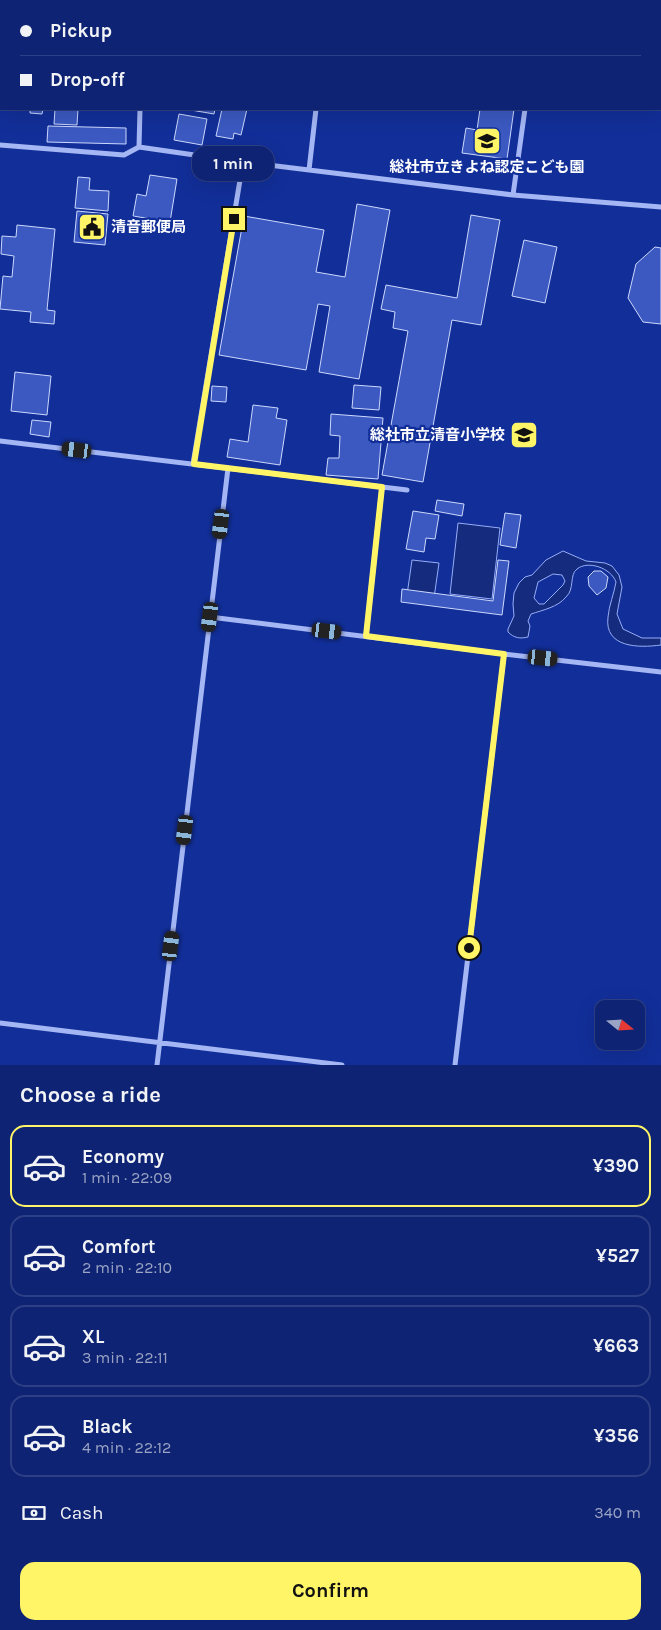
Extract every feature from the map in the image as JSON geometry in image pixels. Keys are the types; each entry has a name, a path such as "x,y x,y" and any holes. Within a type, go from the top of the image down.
{"street":[{"path":"138,147 140,110"},
{"path":"308,170 316,110"},
{"path":"513,195 525,110"},
{"path":"0,145 124,155 138,147 243,162 513,195 661,207"},
{"path":"194,464 243,162"},
{"path":"0,441 407,490"},
{"path":"157,1065 228,468"},
{"path":"366,636 382,487"},
{"path":"210,617 661,672"},
{"path":"455,1065 504,654"},
{"path":"0,1023 342,1065"}],"shaded area":[{"path":"458,523 500,528 492,599 450,594"},
{"path":"563,551 586,561 605,563 612,566 619,575 622,587 617,614 623,629 642,638 661,638 661,645 634,646 617,640 612,635 608,627 608,617 616,582 604,569 593,565 582,566 577,569 573,575 569,594 563,600 550,608 531,614 528,621 530,626 528,637 522,638 510,634 508,629 514,616 514,593 519,583 525,577 532,575 546,560","holes":["553,574 562,575 565,581 563,585 544,604 539,604 534,598 538,582"]},
{"path":"412,560 439,563 434,598 407,595"}],"building":[{"path":"30,110 43,110 42,114 30,113"},
{"path":"55,110 78,110 77,125 54,124"},
{"path":"191,110 215,110 214,114"},
{"path":"222,110 247,110 241,135 234,133 233,139 216,136"},
{"name":"総社市立きよね認定こども園","path":"480,110 514,110 507,159 462,153 466,128 477,130"},
{"path":"179,114 207,119 202,145 174,140"},
{"path":"48,126 126,128 126,144 47,142"},
{"path":"150,175 177,179 170,222 133,216 137,194 146,196"},
{"path":"78,177 90,178 89,190 109,191 108,211 75,208"},
{"path":"357,204 390,210 359,379 319,372 330,306 318,304 306,370 219,355 244,216 324,230 316,272 345,277"},
{"path":"77,211 108,214 105,245 74,242"},
{"path":"471,215 500,220 481,325 452,320 423,482 382,475 408,331 393,328 395,312 381,309 386,285 457,298"},
{"path":"17,225 55,229 47,310 55,311 54,324 30,322 31,312 0,309 3,276 12,277 14,256 1,254 2,236 16,237"},
{"path":"524,240 557,247 545,303 512,296"},
{"path":"655,247 661,248 661,324 643,322 628,298 636,264"},
{"path":"15,372 51,376 47,415 11,411"},
{"path":"354,385 381,387 379,410 352,408"},
{"path":"212,386 227,387 226,402 211,401"},
{"path":"253,405 278,408 276,418 287,420 280,465 227,457 230,439 248,442"},
{"path":"331,414 383,418 378,479 326,475 328,458 339,458 340,436 330,435"},
{"path":"32,420 51,422 49,437 30,434"},
{"path":"437,500 464,504 462,516 435,511"},
{"path":"413,511 439,515 435,539 426,538 424,552 406,549"},
{"path":"505,513 521,515 516,548 500,545"},
{"path":"498,560 509,561 502,615 401,602 402,589 493,601"},
{"path":"594,571 601,571 608,577 606,588 597,595 589,586 588,577"}],"place":[{"name":"総社市立きよね認定こども園","path":"487,141"},
{"name":"清音郵便局","path":"92,227"},
{"name":"総社市立清音小学校","path":"524,435"}],"route":[{"path":"234,219 194,464 382,487 366,636 504,654 469,948"}]}
